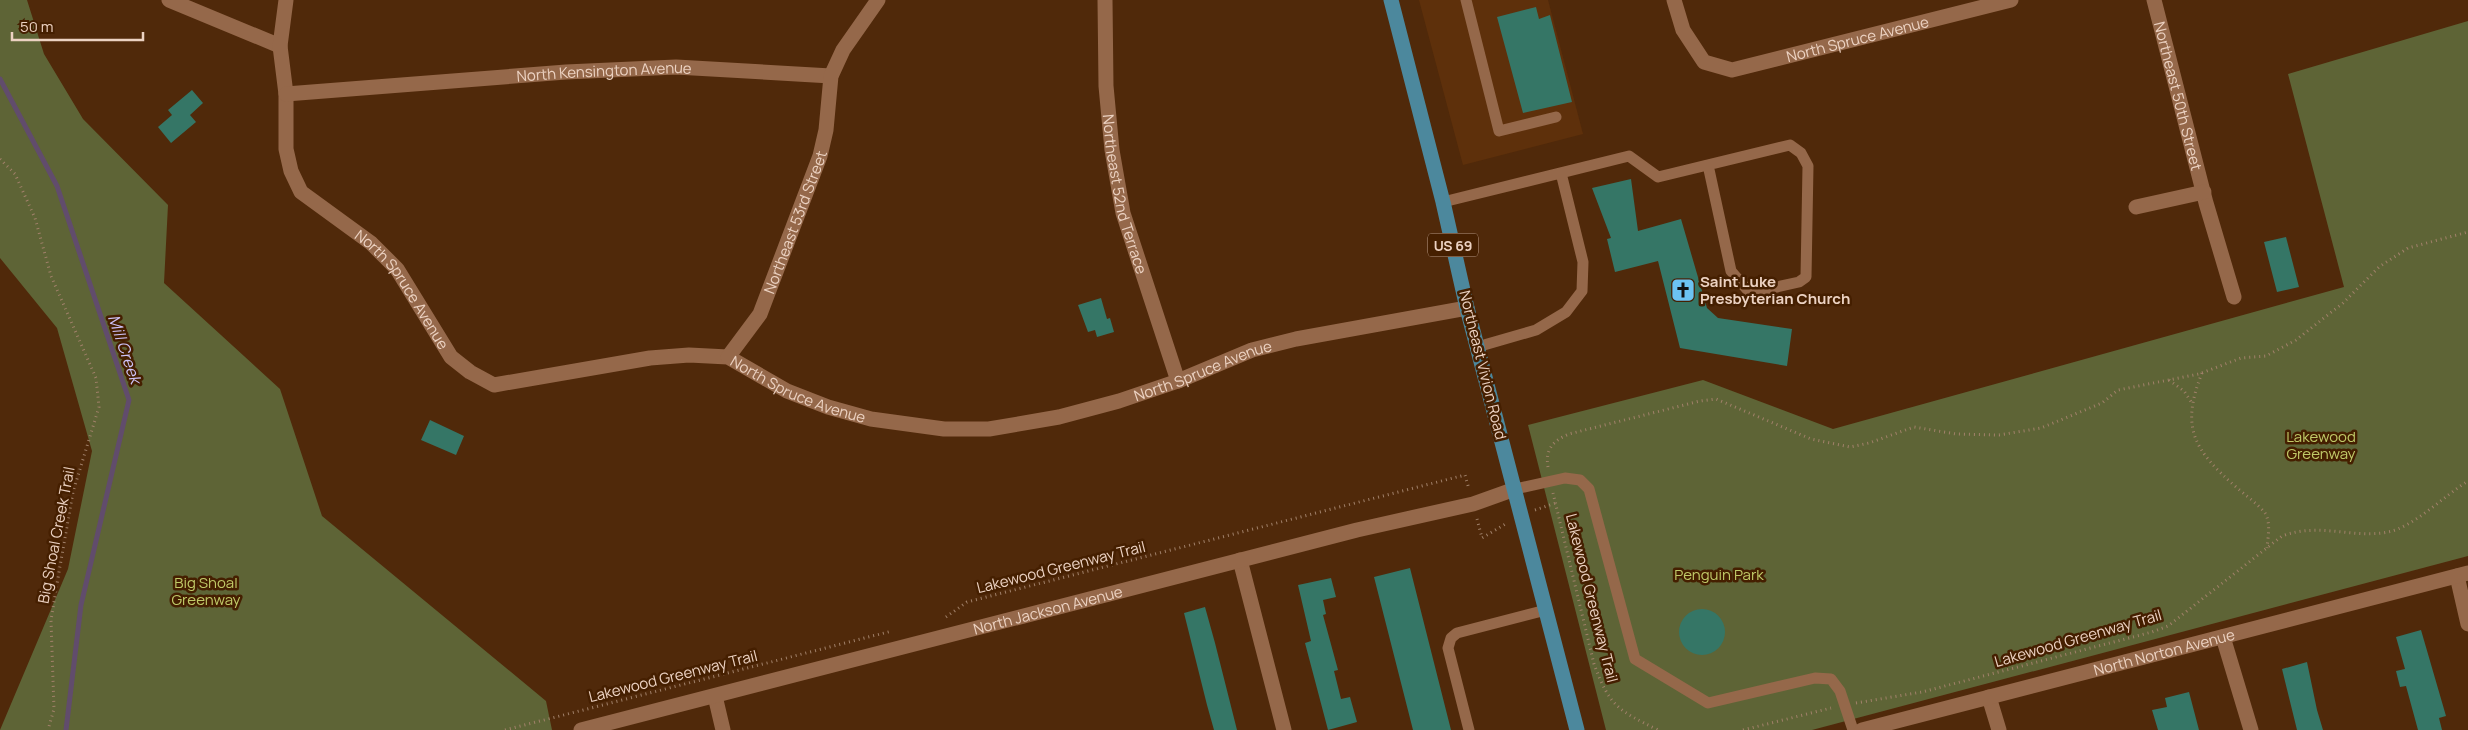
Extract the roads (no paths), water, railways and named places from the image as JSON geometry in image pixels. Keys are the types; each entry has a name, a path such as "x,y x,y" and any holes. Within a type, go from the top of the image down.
{"main road":[{"name":"Northeast Vivion Road","path":"1393,0 1444,202 1467,308 1577,730"}],"street":[{"path":"169,0 280,46"},
{"name":"North Spruce Avenue","path":"286,0 280,46 286,94 286,148 295,183 301,192 372,243 398,269 452,357 470,372 494,385 650,358 689,355 728,357 787,391 828,407 871,419 944,429 989,429 1050,418 1119,401 1178,382 1252,350 1467,308"},
{"path":"831,76 842,50 878,0"},
{"name":"Northeast 52nd Terrace","path":"1105,0 1107,95 1112,150 1123,213 1178,382"},
{"name":"North Spruce Avenue","path":"1674,0 1683,30 1704,62 1732,70 2011,0"},
{"name":"Northeast 50th Street","path":"2154,0 2204,192 2234,297"},
{"name":"North Kensington Avenue","path":"286,94 566,72 676,67 831,76"},
{"name":"Northeast 53rd Street","path":"728,357 760,314 820,156 826,130 831,76"},
{"path":"2136,208 2204,192"},
{"name":"North Jackson Avenue","path":"581,730 1357,530 1473,504 1515,489"},
{"path":"1240,560 1284,730"},
{"path":"2462,574 2468,624"},
{"name":"North Norton Avenue","path":"1862,730 2462,574"},
{"path":"2223,637 2251,730"},
{"path":"715,696 723,730"},
{"path":"1989,697 1999,730"}],"lane":[{"path":"1466,0 1499,131 1556,117"},
{"path":"1444,202 1629,156 1658,176 1790,145 1801,153 1808,166 1806,277 1799,282 1750,293 1744,288 1731,271 1708,165"},
{"path":"1477,347 1536,330 1566,312 1582,292 1583,262 1561,173"},
{"path":"1515,489 1565,478 1580,480 1589,490 1636,659 1708,703 1815,678 1831,678 1840,690 1853,730"},
{"path":"1469,730 1448,648 1451,638 1457,633 1546,610"}],"waterway":[{"name":"Mill Creek","path":"0,79 57,186 129,400 81,605 66,730"}],"place":[{"name":"Saint Luke Presbyterian Church","path":"1683,290"}],"park label":[{"name":"Lakewood Greenway","path":"2321,444"},
{"name":"Penguin Park","path":"1719,574"},
{"name":"Big Shoal Greenway","path":"206,590"}]}
